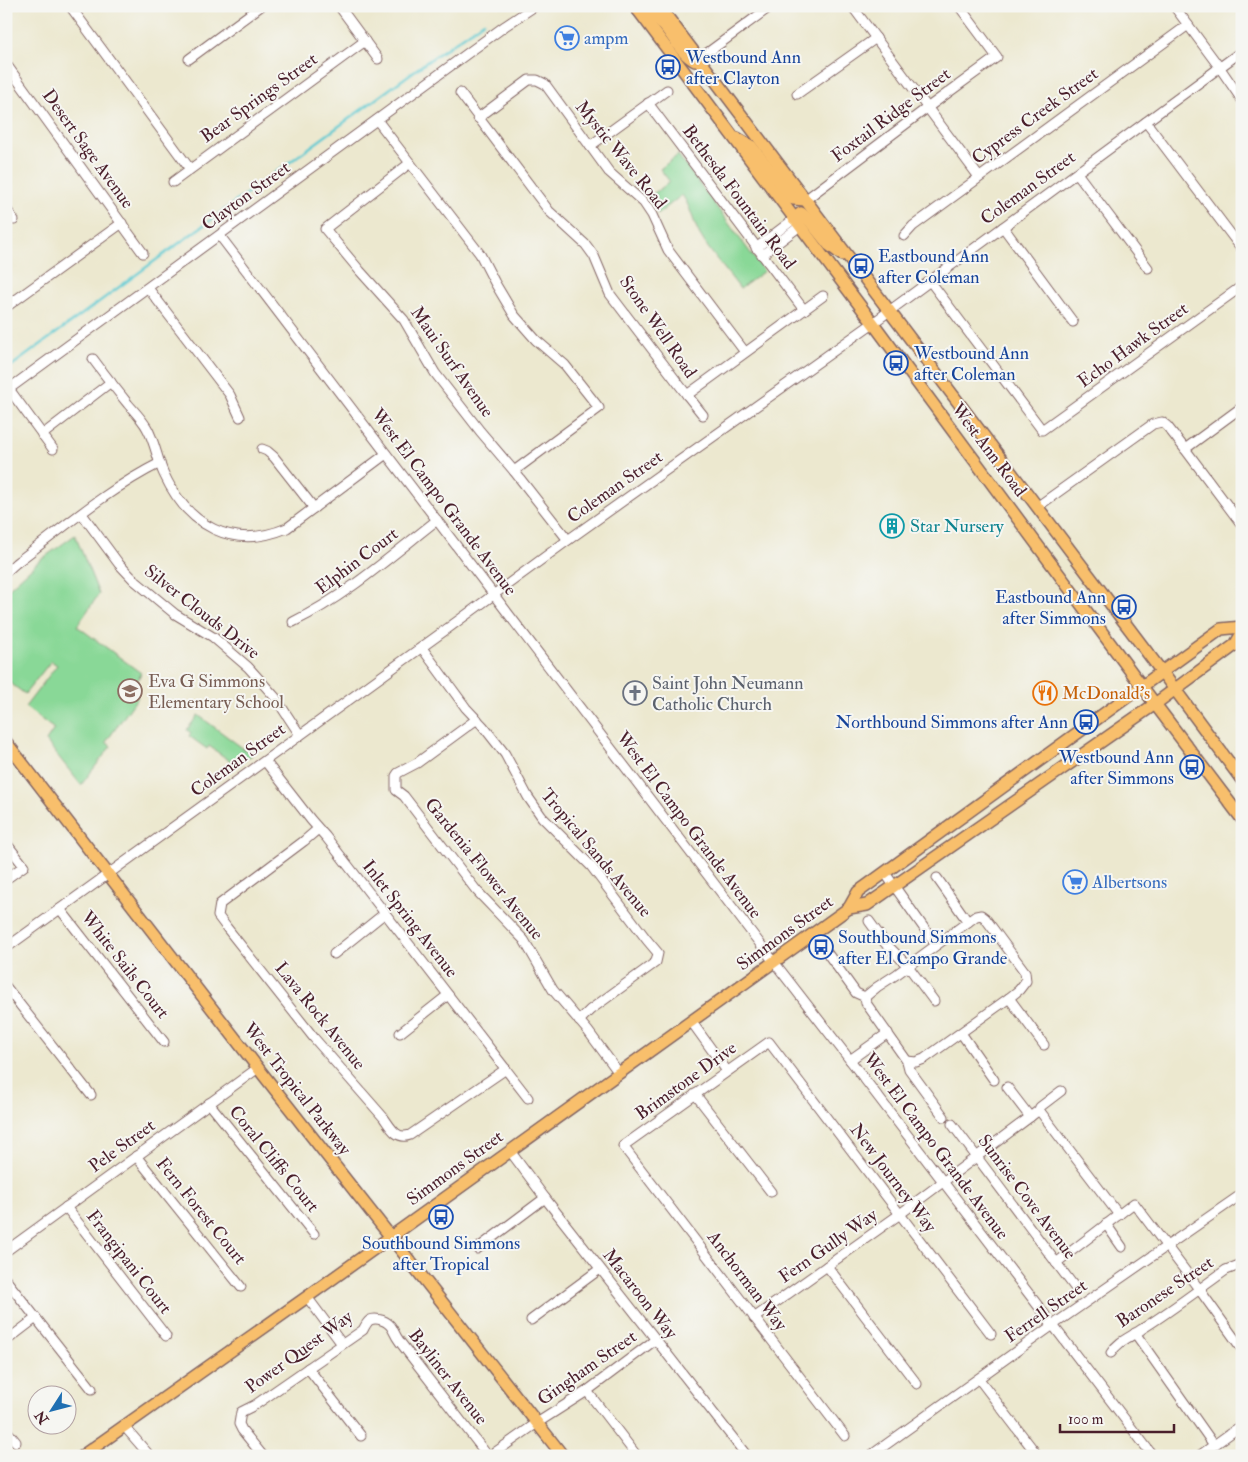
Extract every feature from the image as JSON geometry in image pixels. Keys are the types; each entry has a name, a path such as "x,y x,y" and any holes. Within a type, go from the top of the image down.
{"main road":[{"name":"West Ann Road","path":"659,6 1242,780"},
{"name":"West Ann Road","path":"636,8 1242,819"},
{"path":"636,8 657,19 690,59 695,61 700,59"},
{"path":"731,135 751,146 793,199 806,200"},
{"path":"797,223 801,214 809,220 829,245 853,264"},
{"path":"1020,520 1037,507"},
{"name":"Simmons Street","path":"82,1456 849,908 858,892 1221,629 1242,627"},
{"name":"Simmons Street","path":"849,908 867,905 1155,704 1235,645 1242,632"},
{"name":"West Tropical Parkway","path":"6,742 258,1068 563,1456"}],"street":[{"path":"70,6 190,169"},
{"path":"189,59 261,6"},
{"path":"339,6 378,59"},
{"name":"Clayton Street","path":"505,26 522,6"},
{"name":"Clayton Street","path":"8,390 505,26 535,6"},
{"path":"700,59 771,6"},
{"path":"852,6 979,177"},
{"name":"Foxtail Ridge Street","path":"806,200 997,57 960,6"},
{"path":"1174,6 1242,100"},
{"name":"Cypress Creek Street","path":"904,236 913,226 1188,25"},
{"path":"797,94 876,38"},
{"name":"Bear Springs Street","path":"173,182 365,41"},
{"name":"Coleman Street","path":"6,948 422,648 568,540 889,312 1242,51"},
{"name":"Desert Sage Avenue","path":"8,69 143,253"},
{"name":"Mystic Wave Road","path":"478,118 529,80 537,80 545,84 610,172 644,203 652,215 668,250 746,352"},
{"path":"590,146 667,90"},
{"name":"Stone Well Road","path":"460,93 549,211 586,245 594,256 610,294 686,395 704,415"},
{"name":"Bethesda Fountain Road","path":"648,103 804,310"},
{"path":"377,120 480,254 514,315 536,340 565,365 599,408 514,471"},
{"path":"1146,122 1242,249"},
{"name":"Maui Surf Avenue","path":"410,163 325,229 404,320 435,373 568,540"},
{"path":"1077,173 1148,268"},
{"path":"6,209 14,220"},
{"path":"759,251 797,223"},
{"path":"6,307 122,224"},
{"path":"1003,227 1073,322"},
{"name":"West El Campo Grande Avenue","path":"220,236 1153,1456"},
{"name":"Echo Hawk Street","path":"930,281 1042,430 1242,286"},
{"path":"148,288 230,395 240,417"},
{"path":"686,395 822,296"},
{"path":"93,359 148,429 160,463 174,492 196,518 210,528 220,532 235,536 256,537 288,528 386,454"},
{"path":"42,435 111,382"},
{"path":"8,390 53,449"},
{"path":"1185,448 1242,407"},
{"path":"1037,507 1153,424 1162,422 1185,448 1242,525"},
{"path":"262,449 274,457 314,508"},
{"path":"6,572 134,477 160,463"},
{"name":"Silver Clouds Drive","path":"82,514 114,558 134,580 170,610 213,637 248,668 275,697 300,736"},
{"name":"Elphin Court","path":"294,622 337,598 438,520"},
{"name":"Tropical Sands Avenue","path":"422,648 466,708 505,754 528,797 542,817 591,866 658,953 656,962 590,1010 579,1021"},
{"name":"Gardenia Flower Avenue","path":"477,719 417,763 398,773 395,783 396,790 404,796 476,890 524,940 553,990 619,1073"},
{"name":"Inlet Spring Avenue","path":"265,761 528,1098"},
{"name":"Lava Rock Avenue","path":"318,829 220,904 218,916 221,922 314,1038 394,1132 400,1136 410,1135 506,1069"},
{"path":"6,843 24,866 6,879"},
{"path":"884,873 936,945"},
{"path":"937,878 968,922"},
{"name":"White Sails Court","path":"60,909 164,1042"},
{"path":"334,954 385,913"},
{"path":"865,997 976,916 981,915 1025,972 1026,981 1009,998 924,1059 916,1062 907,1061"},
{"path":"869,921 885,943 908,966 934,1000"},
{"path":"828,954 856,993 865,997"},
{"path":"6,988 91,1095"},
{"path":"400,1033 448,995"},
{"path":"865,997 866,1004 888,1033 907,1061 909,1069 944,1117"},
{"path":"1009,998 1044,1045"},
{"path":"691,1021 728,1071"},
{"path":"850,1060 888,1033"},
{"path":"960,1033 994,1080"},
{"name":"Brimstone Drive","path":"623,1146 769,1042"},
{"name":"New Journey Way","path":"769,1042 991,1334"},
{"name":"Pele Street","path":"6,1251 258,1068"},
{"path":"1007,1086 1030,1117"},
{"name":"Fern Gully Way","path":"754,1318 900,1214 1030,1117 1061,1091"},
{"path":"695,1094 771,1192"},
{"name":"Coral Cliffs Court","path":"210,1103 314,1234"},
{"path":"1038,1110 1119,1215"},
{"name":"Sunrise Cove Avenue","path":"952,1124 1076,1290"},
{"name":"Anchorman Way","path":"623,1146 845,1436"},
{"name":"Macaroon Way","path":"510,1151 654,1340 747,1456"},
{"name":"Fern Forest Court","path":"136,1156 241,1286"},
{"name":"Ferrell Street","path":"870,1456 1053,1325 1242,1194"},
{"path":"477,1249 544,1198"},
{"path":"1056,1262 1134,1203 1200,1289 1242,1349"},
{"name":"Frangipani Court","path":"66,1206 166,1336"},
{"path":"1106,1224 1122,1247"},
{"name":"Baronese Street","path":"1111,1353 1115,1347 1226,1270 1242,1264"},
{"path":"827,1266 917,1384"},
{"path":"531,1320 600,1269"},
{"path":"6,1280 92,1389"},
{"path":"307,1296 342,1344"},
{"path":"6,1341 36,1318"},
{"name":"Power Quest Way","path":"263,1456 239,1424 241,1412 255,1405 363,1330 368,1321 373,1319 382,1320"},
{"name":"Bayliner Avenue","path":"382,1320 391,1327 489,1456"},
{"path":"1135,1333 1214,1445"},
{"name":"Gingham Street","path":"489,1456 587,1391 654,1340"},
{"path":"308,1368 361,1436"},
{"path":"979,1379 1035,1453 1024,1456"},
{"path":"587,1391 638,1456"},
{"path":"1199,1456 1242,1425"},
{"path":"124,1426 150,1456"},
{"path":"6,1430 16,1442"}],"green space":[{"path":"678,155 764,271 740,289 700,235 688,204 682,195 658,214 647,198 670,182 660,169"},
{"path":"75,535 99,594 77,626 141,673 135,695 138,697 106,742 111,746 81,785 46,741 54,729 25,707 57,665 51,661 25,694 6,680 6,591 39,561"},
{"path":"198,715 252,755 237,766 209,746 207,749 189,736 191,733 187,730"}],"waterway":[{"path":"6,370 421,66 484,22"}],"place":[{"name":"ampm","path":"567,38"},
{"name":"Westbound Ann after Clayton","path":"668,67"},
{"name":"Eastbound Ann after Coleman","path":"861,266"},
{"name":"Westbound Ann after Coleman","path":"896,363"},
{"name":"Star Nursery","path":"892,526"},
{"name":"Eastbound Ann after Simmons","path":"1124,607"},
{"name":"Eva G Simmons Elementary School","path":"130,691"},
{"name":"Saint John Neumann Catholic Church","path":"635,693"},
{"name":"McDonald's","path":"1045,693"},
{"name":"Northbound Simmons after Ann","path":"1086,722"},
{"name":"Westbound Ann after Simmons","path":"1192,767"},
{"name":"Albertsons","path":"1075,882"},
{"name":"Southbound Simmons after El Campo Grande","path":"821,947"},
{"name":"Southbound Simmons after Tropical","path":"441,1217"}]}
